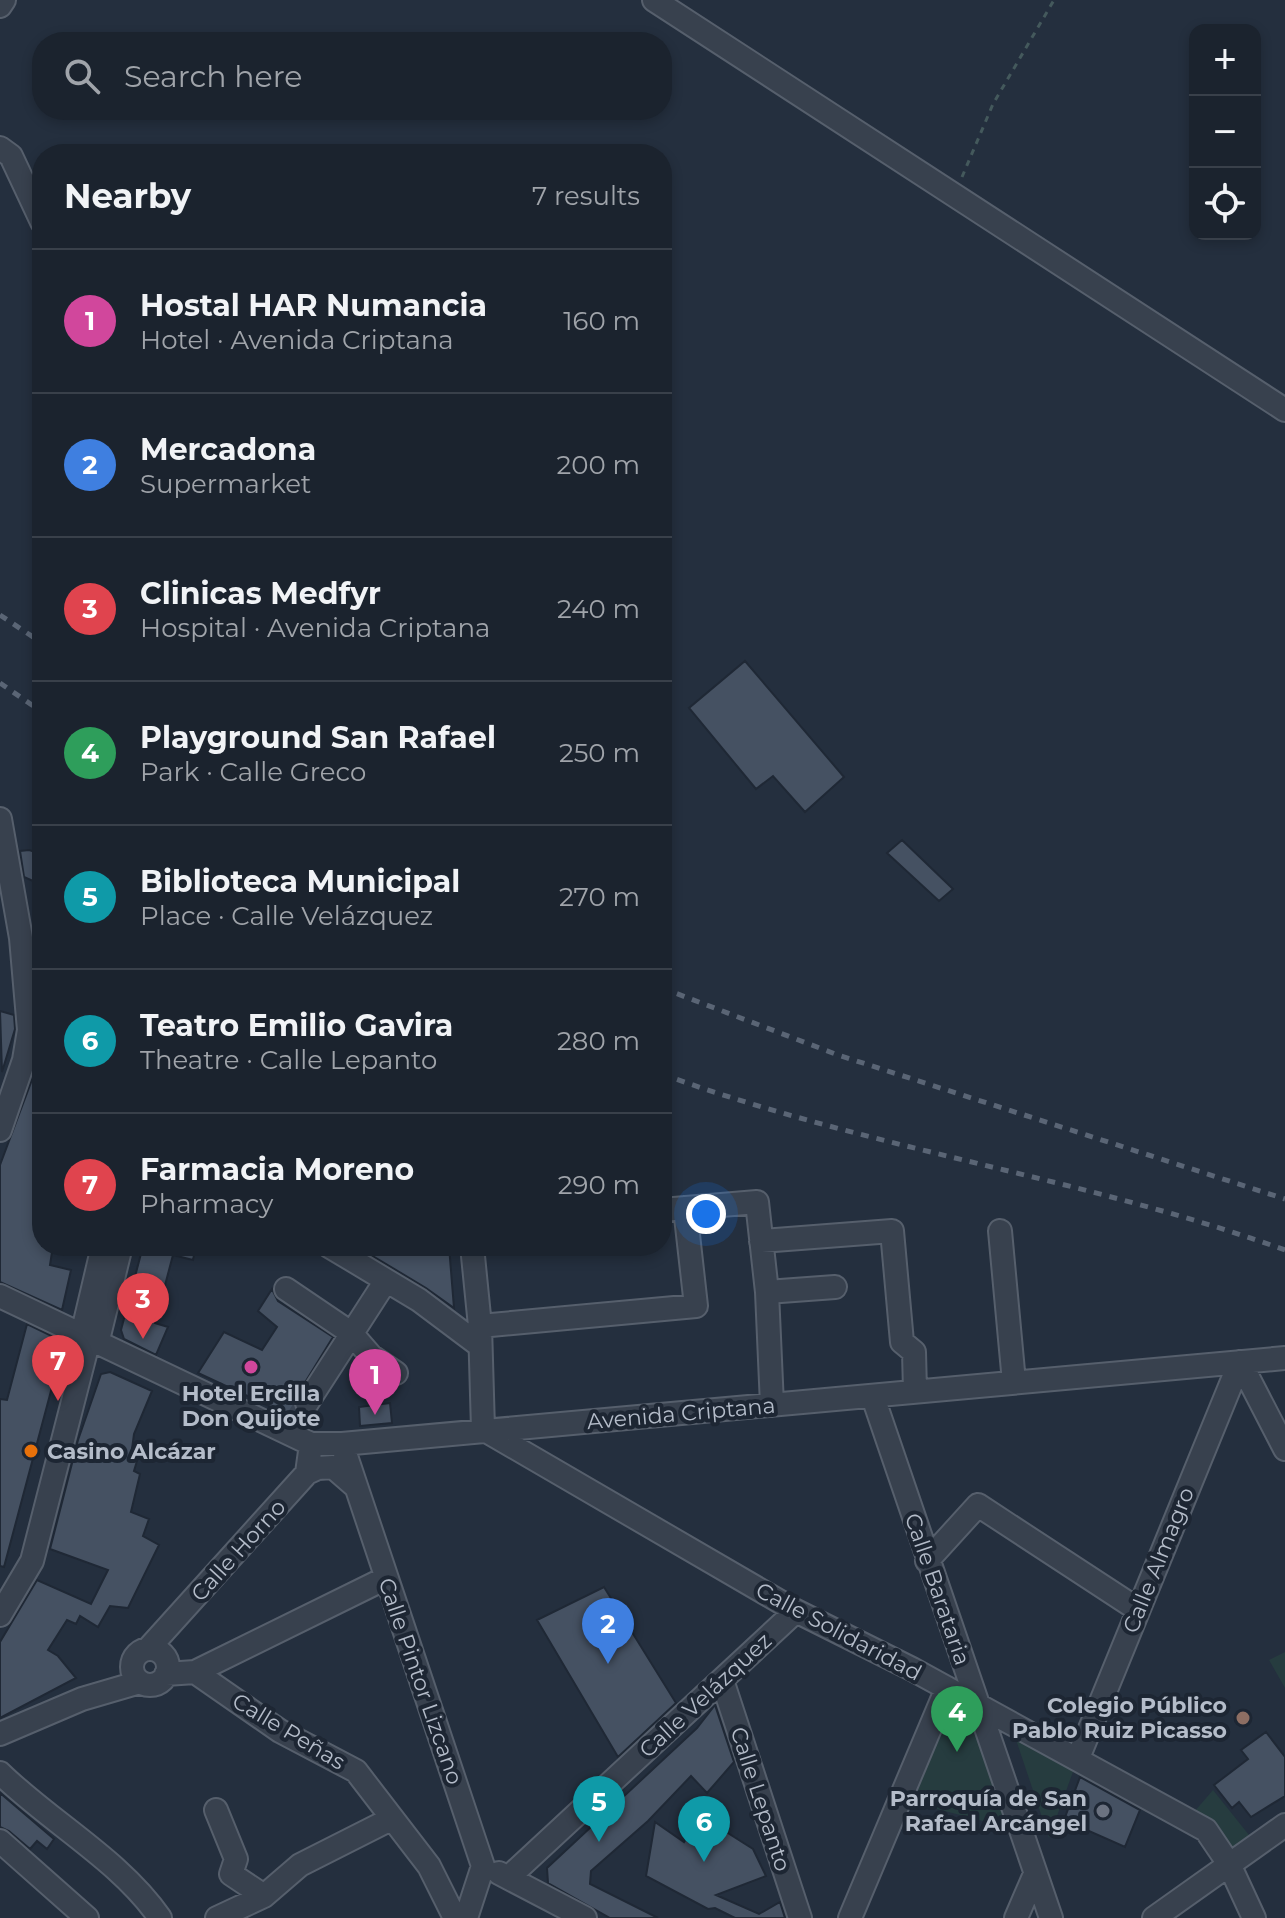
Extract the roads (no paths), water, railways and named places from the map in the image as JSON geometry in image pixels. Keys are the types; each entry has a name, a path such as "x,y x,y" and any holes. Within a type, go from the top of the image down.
{"street":[{"path":"0,6 4,0"},
{"path":"654,0 1285,410"},
{"path":"0,148 11,156 32,201"},
{"path":"0,819 21,938 32,1054"},
{"path":"0,921 21,938"},
{"path":"0,1130 32,1064"},
{"path":"672,1209 757,1202 767,1292 772,1405"},
{"path":"345,1256 480,1336 696,1306 685,1208"},
{"path":"761,1241 892,1231 902,1342 914,1352 915,1391"},
{"path":"1000,1231 1014,1382"},
{"path":"90,1339 102,1256"},
{"path":"0,1615 32,1561 90,1339 118,1256"},
{"path":"473,1256 480,1336 483,1429"},
{"path":"297,1419 385,1282"},
{"path":"767,1292 835,1287"},
{"path":"286,1289 351,1333 371,1356 396,1373"},
{"name":"Avenida Criptana","path":"0,1296 90,1339 297,1419 311,1444 342,1444 1285,1358"},
{"path":"1240,1362 1285,1449"},
{"name":"Calle Almagro","path":"1078,1758 1240,1362"},
{"name":"Calle Barataria","path":"873,1397 1051,1918"},
{"name":"Calle Solidaridad","path":"483,1429 796,1611 947,1688 1206,1830 1229,1864 1254,1918"},
{"path":"311,1444 307,1473 333,1467 357,1488"},
{"name":"Calle Pintor Lizcano","path":"342,1444 483,1866"},
{"name":"Calle Horno","path":"148,1649 307,1473"},
{"path":"927,1561 978,1505 1137,1609"},
{"path":"136,1675 151,1684 166,1674 195,1672 386,1578"},
{"name":"Calle Velázquez","path":"509,1877 796,1611"},
{"path":"136,1675 138,1653 148,1649 164,1657 166,1674"},
{"name":"Calle Peñas","path":"195,1672 280,1731 356,1771 429,1866 455,1918"},
{"path":"0,1734 136,1675"},
{"name":"Calle Lepanto","path":"722,1680 800,1918"},
{"path":"850,1918 947,1688"},
{"path":"0,1773 29,1801 144,1895 160,1918"},
{"path":"216,1810 236,1859 231,1874 264,1896"},
{"path":"217,1918 264,1896 300,1865 391,1819"},
{"path":"1154,1918 1285,1825"},
{"path":"0,1841 87,1918"},
{"path":"466,1918 483,1866 585,1918"},
{"path":"1016,1918 1035,1874"}],"tunnel":[{"path":"296,1420 307,1403"}],"railway":[{"path":"0,615 32,636"},
{"path":"0,683 32,705"},
{"path":"672,992 838,1055 1285,1199"},
{"path":"672,1077 816,1122 1130,1202 1285,1250"}],"place":[{"name":"Clinicas Medfyr","path":"143,1339"},
{"name":"Hotel Ercilla Don Quijote","path":"251,1367"},
{"name":"Farmacia Moreno","path":"58,1401"},
{"name":"Hostal HAR Numancia","path":"375,1415"},
{"name":"Casino Alcázar","path":"31,1451"},
{"name":"Mercadona","path":"608,1664"},
{"name":"Colegio Público Pablo Ruiz Picasso","path":"1243,1718"},
{"name":"Playground San Rafael","path":"957,1752"},
{"name":"Parroquía de San Rafael Arcángel","path":"1103,1811"},
{"name":"Biblioteca Municipal","path":"599,1842"},
{"name":"Teatro Emilio Gavira","path":"704,1862"}]}
